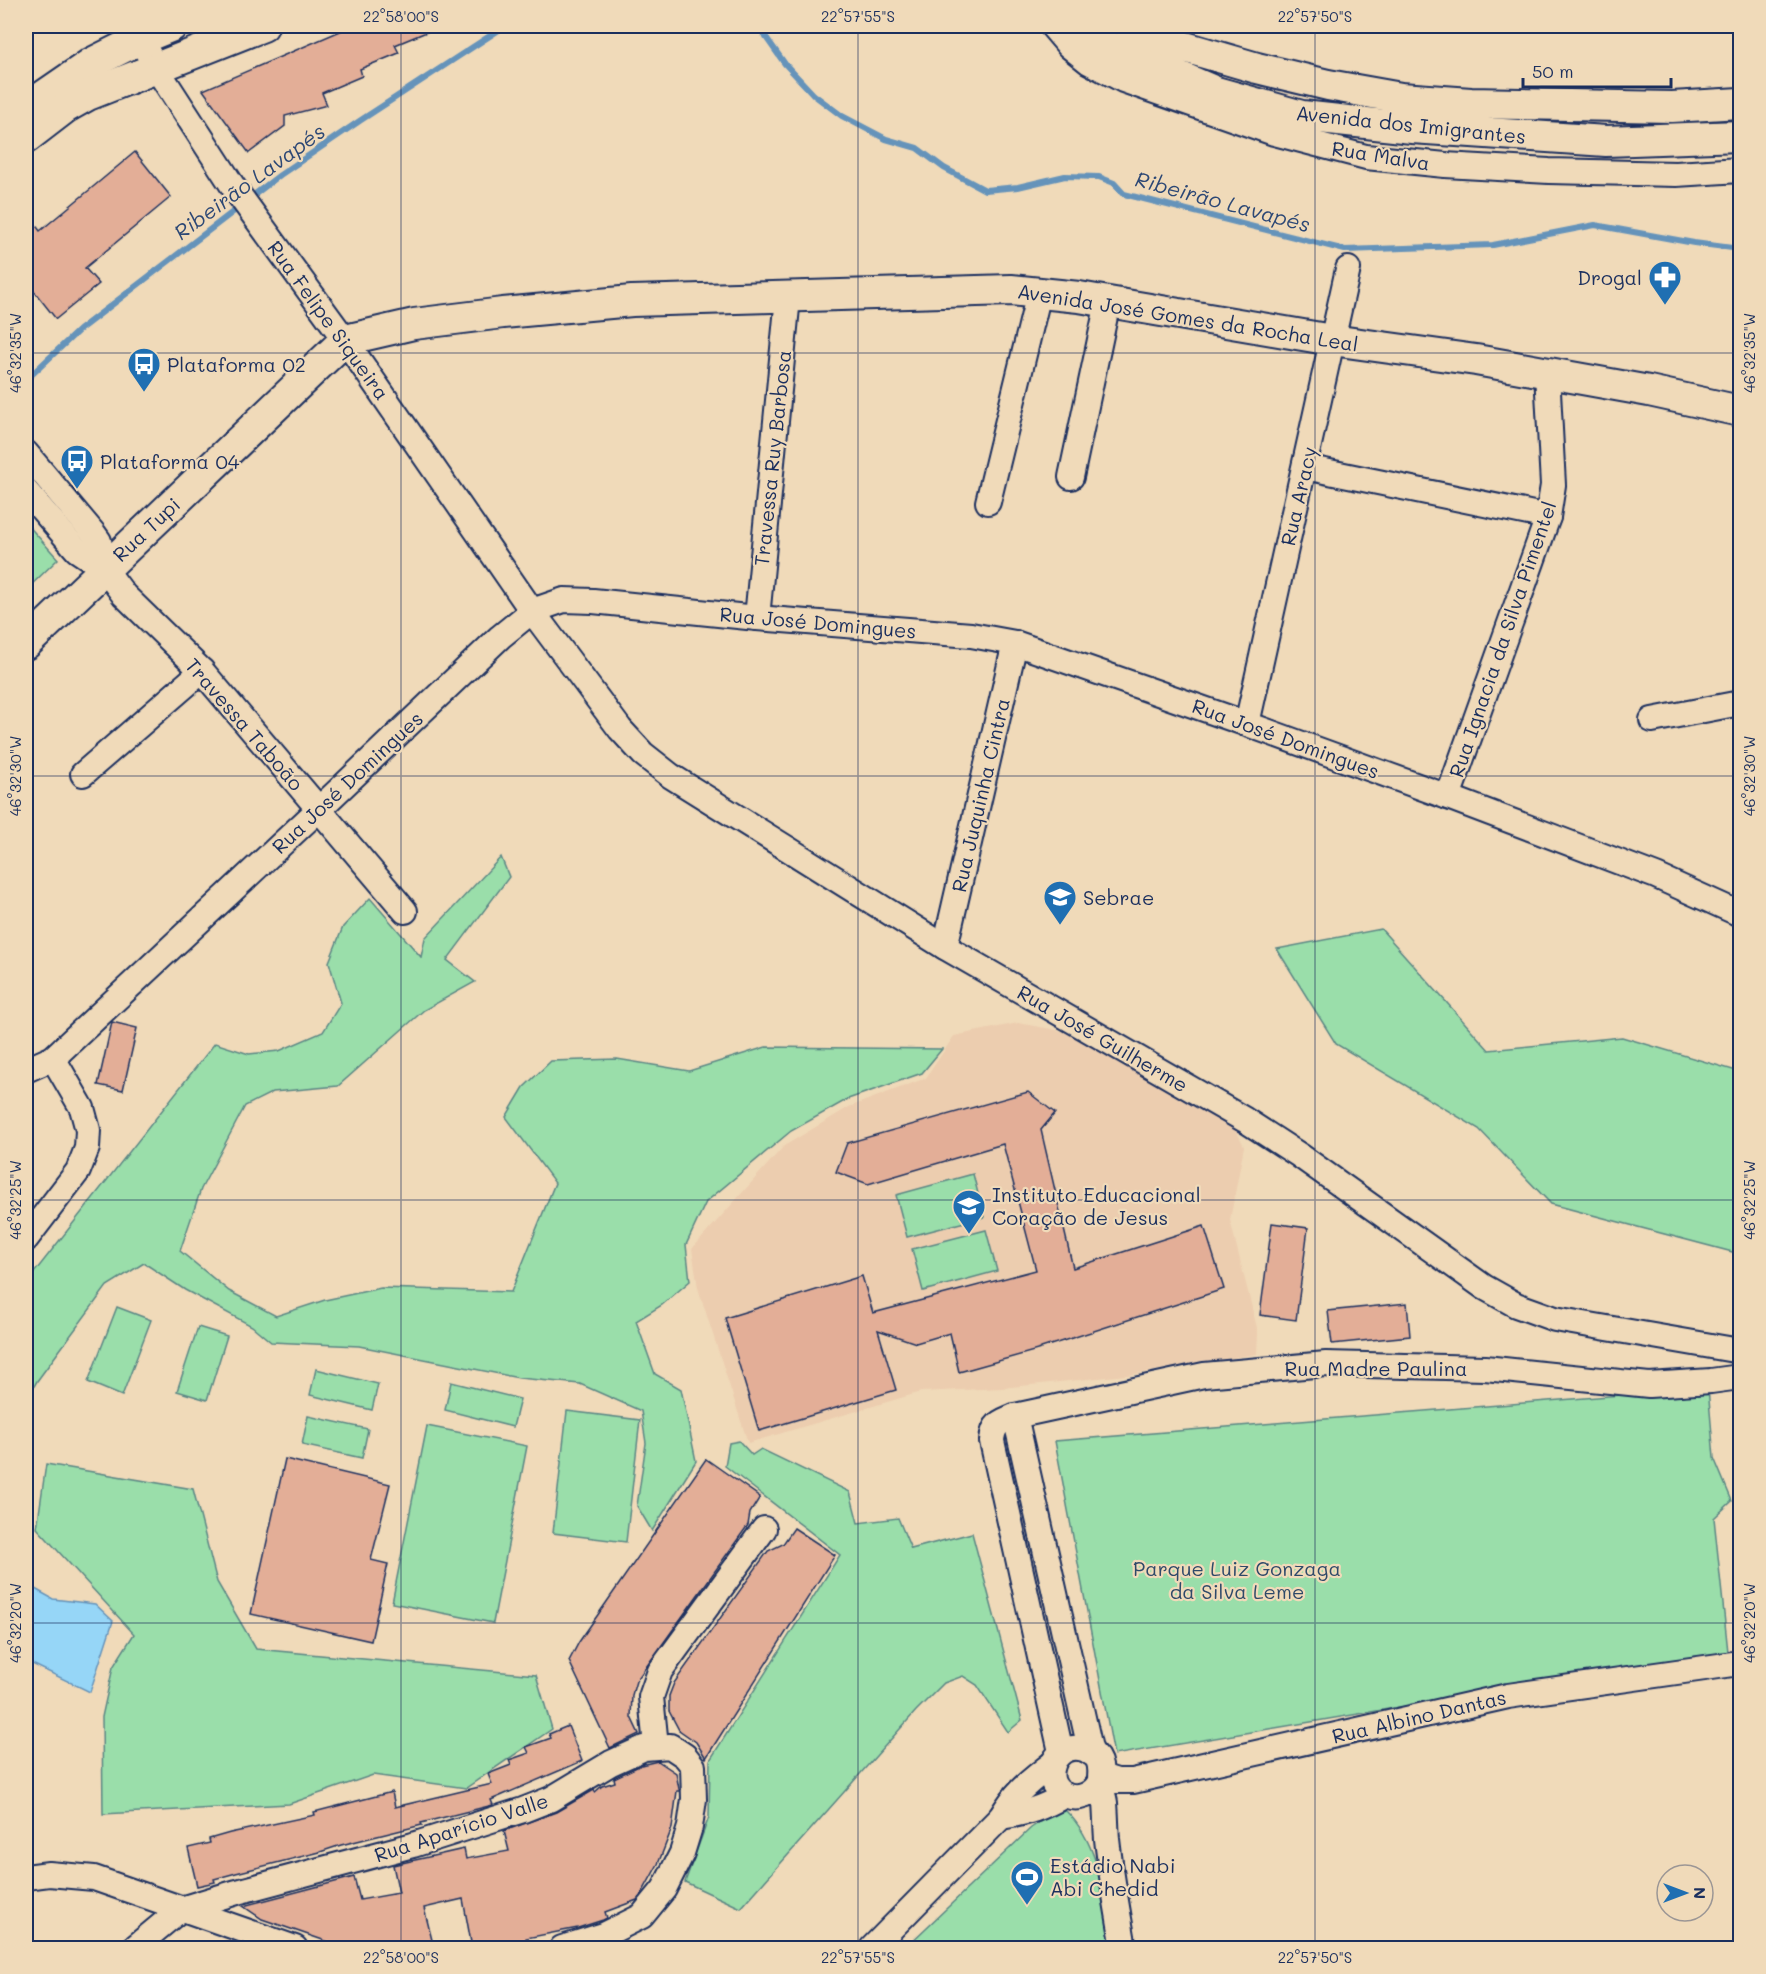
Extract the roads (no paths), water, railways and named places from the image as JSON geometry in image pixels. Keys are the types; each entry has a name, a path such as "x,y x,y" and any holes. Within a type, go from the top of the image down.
{"main road":[{"path":"26,108 135,32 172,26"},
{"path":"26,138 65,108 88,95 263,26"},
{"name":"Avenida dos Imigrantes","path":"1062,26 1216,92 1302,116 1412,128 1606,141 1740,135"},
{"name":"Avenida dos Imigrantes","path":"1130,26 1172,44 1257,68 1328,86 1401,98 1471,104 1661,107 1740,103"},
{"name":"Avenida José Gomes da Rocha Leal","path":"345,340 414,324 632,301 1011,290 1079,297 1332,340 1476,360 1649,391 1740,411"},
{"name":"Rua Tupi","path":"26,644 345,340"}],"street":[{"name":"Rua Malva","path":"1052,26 1069,46 1089,62 1123,80 1274,133 1366,157 1445,165 1549,171 1676,174 1740,170"},
{"name":"Rua Felipe Siqueira","path":"135,32 234,188 345,340 532,611"},
{"name":"Rua Aracy","path":"1247,724 1348,269"},
{"path":"988,502 1039,293"},
{"name":"Travessa Ruy Barbosa","path":"757,618 788,297"},
{"path":"1071,477 1108,302"},
{"name":"Rua Ignacia da Silva Pimentel","path":"1448,797 1548,517 1553,484 1547,373"},
{"path":"26,453 99,541 104,568"},
{"path":"1305,467 1548,517"},
{"path":"26,491 77,550 104,568"},
{"name":"Travessa Taboão","path":"104,568 124,595 202,671 405,911"},
{"name":"Rua José Domingues","path":"26,1070 53,1058 492,644 532,611 564,600 971,635 1015,643 1448,797 1656,876 1740,914"},
{"name":"Rua José Guilherme","path":"532,611 620,729 652,762 671,776 945,947 1245,1120 1299,1155 1484,1287 1516,1305 1555,1319 1740,1352"},
{"name":"Rua Juquinha Cintra","path":"945,947 1015,643"},
{"path":"83,774 202,671"},
{"path":"1652,720 1740,703"},
{"path":"26,1239 78,1171 87,1148 88,1130 82,1108 53,1058"},
{"name":"Rua Madre Paulina","path":"1057,1758 992,1441 994,1428 999,1422 1015,1416 1204,1375 1326,1364 1485,1368 1649,1384 1711,1382 1740,1377"},
{"path":"1015,1416 1091,1752"},
{"path":"562,1948 604,1935 642,1916 664,1889 682,1853 690,1827 694,1799 693,1766 676,1749 670,1746 656,1746 651,1697 660,1671 764,1529"},
{"name":"Rua Albino Dantas","path":"1100,1778 1133,1782 1508,1695 1740,1664"},
{"name":"Rua Aparício Valle","path":"182,1909 413,1845 523,1810 550,1799 644,1748 656,1746"},
{"path":"872,1948 1001,1817 1012,1798 1071,1748 1082,1748 1091,1752 1101,1767 1100,1778 1105,1805 1107,1842 1124,1948"},
{"path":"1057,1758 1051,1773 1053,1782 1058,1790 1070,1796 1097,1822 1107,1842"},
{"path":"1001,1817 1034,1811 1070,1796 1090,1793 1096,1788 1100,1778"},
{"path":"26,1877 50,1874 94,1878 295,1948"},
{"path":"134,1948 182,1909"}],"water":[{"path":"26,1584 53,1599 95,1604 113,1621 90,1692 26,1661"}],"waterway":[{"name":"Ribeirão Lavapés","path":"250,198 361,120 505,26"},
{"name":"Ribeirão Lavapés","path":"758,26 785,64 814,95 842,116 886,139 917,148 944,168 985,190 1018,187 1065,176 1099,177 1114,183 1124,194 1345,250 1493,245 1595,225 1740,249"},
{"name":"Ribeirão Lavapés","path":"26,380 79,330 242,205"}],"place":[{"name":"Drogal","path":"1665,306"},
{"name":"Plataforma 02","path":"144,393"},
{"name":"Plataforma 04","path":"77,490"},
{"name":"Sebrae","path":"1060,926"},
{"name":"Instituto Educacional Coração de Jesus","path":"969,1235"},
{"name":"Estádio Nabi Abi Chedid","path":"1027,1906"}],"park label":[{"name":"Parque Luiz Gonzaga da Silva Leme","path":"1237,1580"}]}
